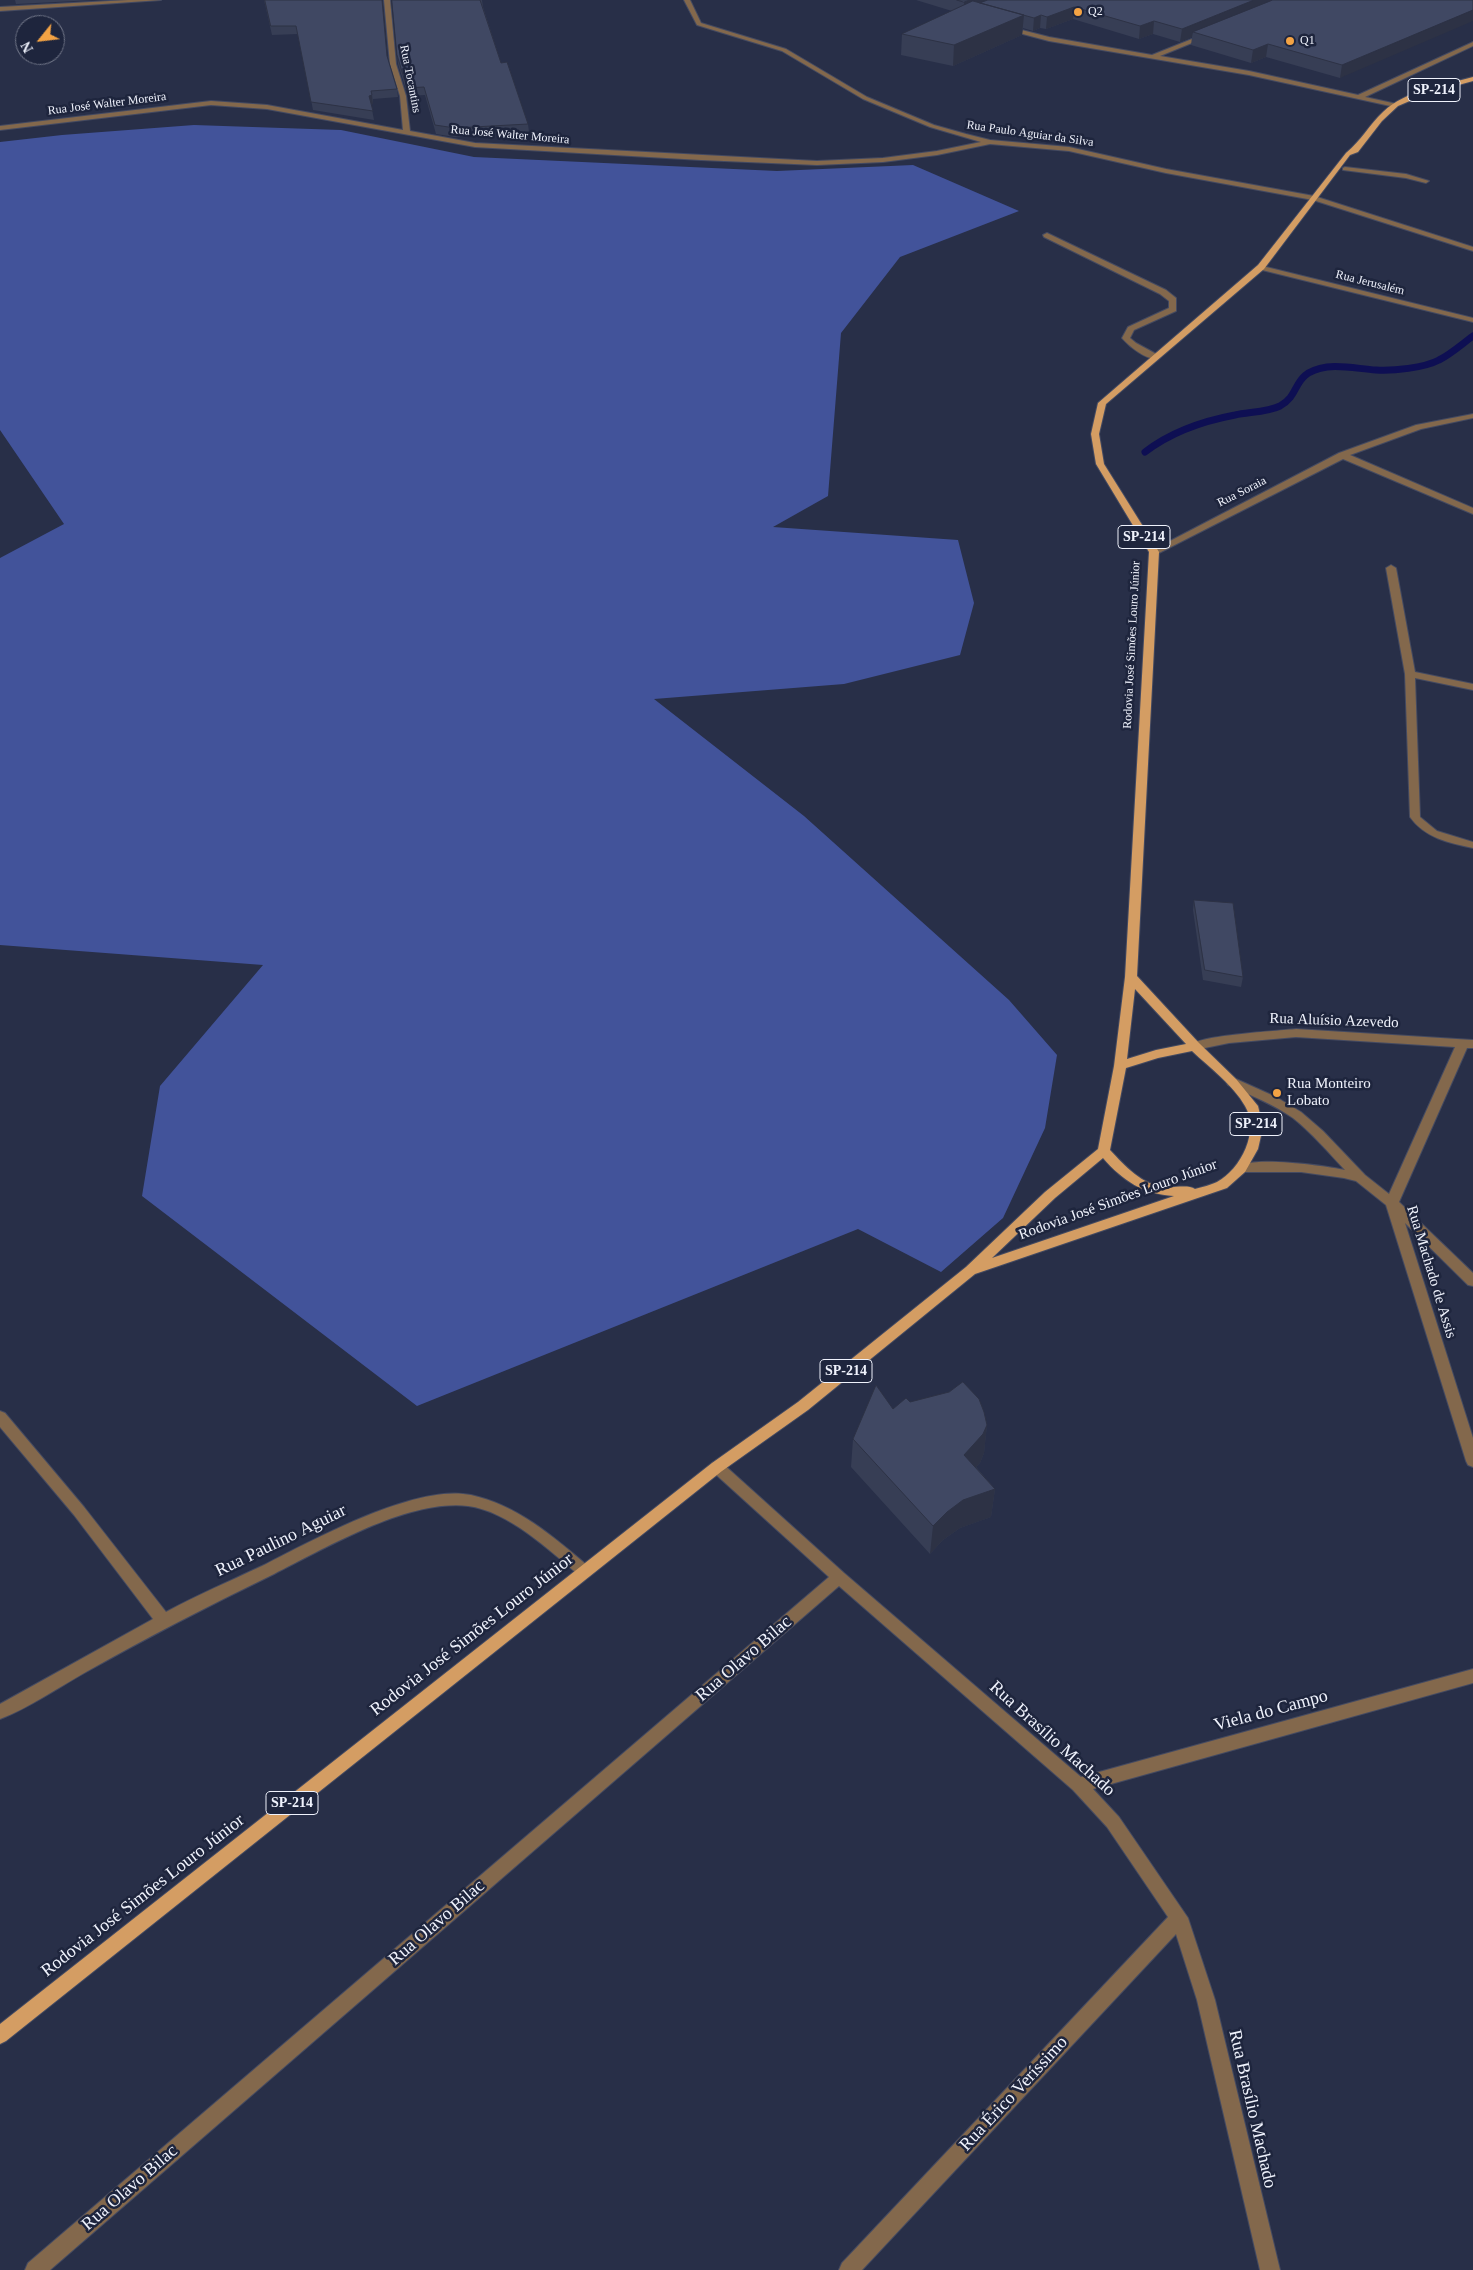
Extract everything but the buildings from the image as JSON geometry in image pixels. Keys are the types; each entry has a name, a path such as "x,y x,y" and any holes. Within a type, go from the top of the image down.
{"main road":[{"name":"Rodovia José Simões Louro Júnior","path":"1324,186 1345,169 1360,145 1395,105 1430,91 1473,79"},
{"name":"Rodovia José Simões Louro Júnior","path":"0,2035 717,1467 803,1406 971,1270 1050,1195 1104,1150 1120,1066 1131,977 1154,552 1100,464 1095,434 1102,403 1261,267 1348,154 1360,145"},
{"name":"Rodovia José Simões Louro Júnior","path":"971,1270 1222,1185 1241,1169 1252,1149 1257,1127 1252,1106 1232,1082 1195,1046 1131,977"},
{"path":"1120,1066 1156,1054 1195,1046"},
{"path":"1104,1150 1123,1173 1139,1185 1161,1192 1188,1192 1222,1185"}],"street":[{"path":"0,9 158,0"},
{"name":"Rua Tocantins","path":"387,0 393,64 403,96 407,132"},
{"name":"Rua Paulo Aguiar da Silva","path":"687,0 699,24 784,50 865,98 932,126 990,142 1070,149 1175,173 1314,198"},
{"path":"998,26 1049,39 1249,73 1395,105"},
{"path":"1154,56 1215,32"},
{"path":"1359,97 1473,44"},
{"name":"Rua José Walter Moreira","path":"0,128 212,103 268,107 475,145 817,163 882,160 937,153 990,142"},
{"path":"1345,169 1426,180"},
{"path":"1314,198 1473,249"},
{"path":"1048,235 1163,292 1173,300 1173,309 1131,329 1126,338 1133,345 1155,357"},
{"name":"Rua Jerusalém","path":"1261,267 1473,320"},
{"name":"Rua Soraia","path":"1154,552 1342,455 1411,427 1473,416"},
{"path":"1342,455 1473,511"},
{"path":"1391,568 1410,674 1415,817 1423,827 1451,840 1473,846"},
{"path":"1410,674 1473,687"},
{"name":"Rua Aluísio Azevedo","path":"1195,1046 1229,1038 1296,1032 1468,1043"},
{"name":"Rua Machado de Assis","path":"1468,1043 1392,1203 1473,1461"},
{"path":"1232,1082 1272,1100 1297,1115 1319,1134 1360,1178 1392,1203 1473,1281"},
{"path":"1241,1169 1302,1166 1327,1169 1360,1178"},
{"path":"0,1417 79,1511 164,1621"},
{"name":"Rua Brasílio Machado","path":"717,1467 839,1577 1079,1785 1113,1822 1179,1918 1206,2000 1270,2270"},
{"name":"Rua Paulino Aguiar","path":"0,1712 164,1621 374,1519 436,1500 468,1500 500,1510 537,1533 584,1572"},
{"name":"Rua Olavo Bilac","path":"35,2270 839,1577"},
{"name":"Viela do Campo","path":"1079,1785 1473,1676"},
{"name":"Rua Érico Veríssimo","path":"849,2270 1179,1918"}],"shaded area":[{"path":"194,125 341,130 474,157 777,171 913,165 1019,211 900,257 841,333 828,496 773,527 958,540 974,603 960,655 844,684 654,699 804,816 1009,1000 1057,1055 1045,1128 1003,1218 941,1272 858,1229 417,1406 142,1196 160,1086 263,965 0,945 0,558 64,524 0,430 0,142 62,135"}],"waterway":[{"path":"1145,452 1176,433 1199,424 1223,417 1264,411 1280,406 1292,395 1302,379 1315,370 1327,367 1370,370 1417,367 1443,358 1473,336"}],"place":[{"name":"Q2","path":"1078,12"},
{"name":"Q1","path":"1290,41"},
{"name":"Rua Monteiro Lobato","path":"1277,1093"}]}
